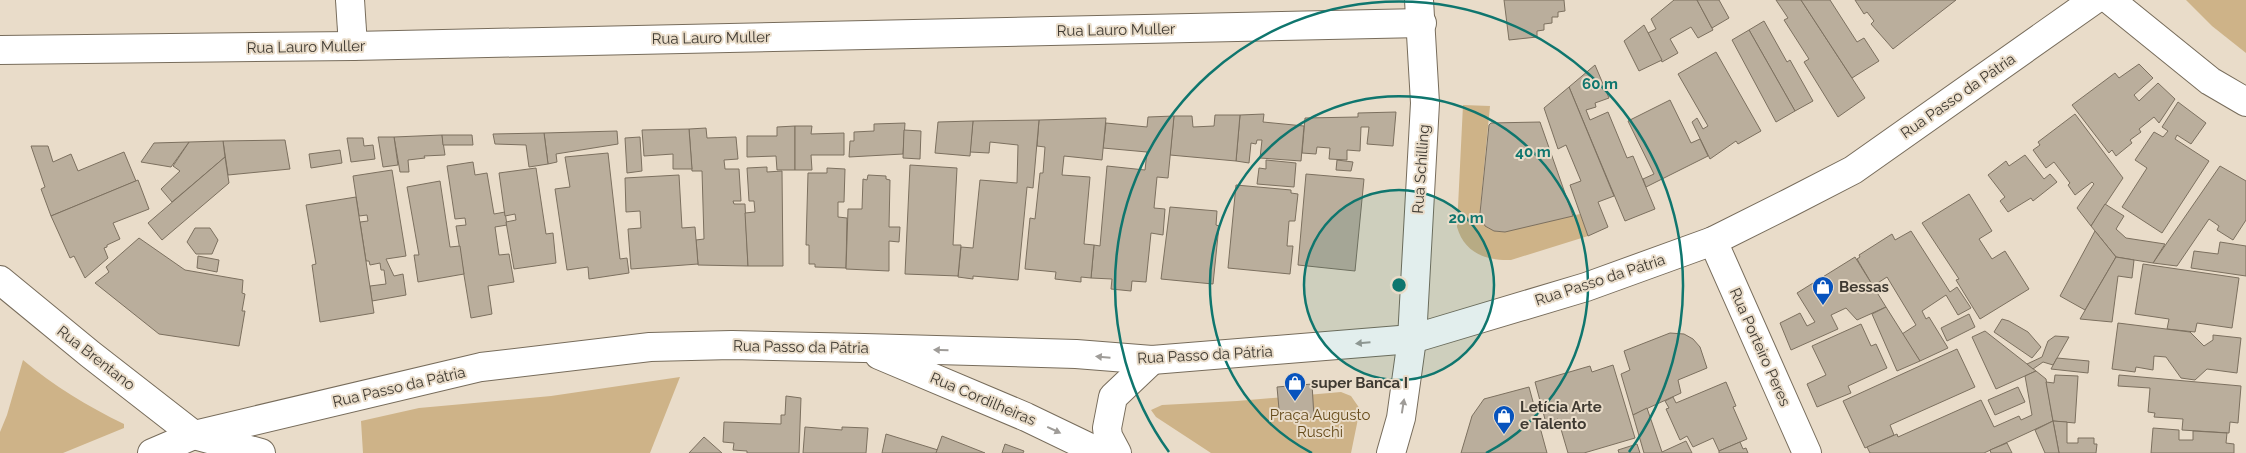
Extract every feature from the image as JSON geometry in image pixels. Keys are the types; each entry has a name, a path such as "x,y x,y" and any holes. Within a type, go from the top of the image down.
{"street":[{"path":"350,0 353,46"},
{"name":"Rua Passo da Pátria","path":"152,453 194,434 481,367 650,347 732,345 864,348 1076,354 1152,360 1412,339 1586,286 1713,241 1853,170 2094,0"},
{"path":"2110,0 2210,81 2246,102"},
{"name":"Rua Lauro Muller","path":"0,50 353,46 1421,12"},
{"name":"Rua Schilling","path":"1391,453 1401,418 1412,339 1425,103 1421,12"},
{"name":"Rua Porteiro Peres","path":"1713,241 1806,453"},
{"name":"Rua Brentano","path":"0,280 90,354 194,434"},
{"name":"Rua Cordilheiras","path":"864,348 1026,417 1101,453"},
{"path":"1117,453 1108,436 1107,428 1113,397 1152,360"},
{"path":"194,434 261,453"}],"green space":[{"path":"2186,0 2246,0 2246,53 2212,26"},
{"path":"1463,105 1490,106 1480,210 1486,226 1501,232 1580,214 1588,236 1511,260 1484,257 1470,249 1460,236 1457,227"},
{"path":"23,360 71,395 124,424 124,428 63,453 0,453 0,432"},
{"path":"680,377 650,453 363,453 361,421 419,408 551,396"},
{"name":"Praça Augusto Ruschi","path":"1341,392 1351,396 1360,409 1351,453 1211,453 1156,417 1151,410 1162,405"}],"building":[{"path":"1504,0 1564,0 1565,11 1558,12 1558,17 1552,17 1552,23 1544,24 1544,30 1537,31 1537,37 1509,40"},
{"path":"1674,0 1697,0 1713,30 1698,38 1691,27 1670,39 1678,53 1662,62 1648,33 1656,29 1651,19"},
{"path":"1697,0 1719,0 1729,18 1712,28"},
{"path":"1776,0 1801,0 1865,98 1838,117 1804,62 1809,59 1784,20 1788,18"},
{"path":"1801,0 1830,0 1857,42 1864,38 1879,61 1852,78"},
{"path":"1855,0 1956,0 1893,49 1871,24 1874,21 1867,12 1864,14"},
{"path":"1764,21 1787,62 1790,60 1813,101 1795,111 1749,30"},
{"path":"1644,25 1662,60 1639,71 1624,41"},
{"path":"1749,30 1795,111 1776,122 1732,40"},
{"path":"1716,52 1761,131 1738,144 1736,141 1710,159 1692,122 1697,118 1703,129 1708,126 1678,74"},
{"path":"2139,64 2153,78 2134,95 2139,101 2158,83 2175,99 2159,123 2154,117 2139,129 2141,132 2130,140 2132,143 2116,156 2112,150 2109,153 2072,105 2115,73 2119,78"},
{"path":"1595,65 1609,98 1595,103 1596,107 1586,110 1590,120 1608,112 1627,158 1633,156 1655,209 1625,221 1569,87"},
{"path":"1569,87 1614,196 1598,202 1608,227 1588,236 1570,185 1581,181 1566,145 1558,149 1544,108"},
{"path":"1670,100 1691,143 1700,139 1708,156 1646,187 1643,179 1654,174 1628,121"},
{"path":"2178,102 2206,123 2191,144 2177,135 2175,139 2209,161 2162,233 2122,207 2147,168 2135,160 2154,132 2163,137 2168,131 2162,127"},
{"path":"1396,112 1393,146 1367,144 1369,127 1361,127 1360,151 1347,150 1347,160 1329,159 1330,148 1317,147 1316,154 1302,153 1305,118 1358,117 1358,113"},
{"path":"1264,114 1263,122 1304,126 1301,161 1260,158 1262,140 1257,140 1256,144 1251,143 1249,163 1236,161 1240,115"},
{"path":"2075,114 2123,178 2091,226 2077,208 2094,184 2092,182 2075,195 2068,185 2070,183 2054,162 2046,168 2033,150 2040,145 2038,142"},
{"path":"1215,115 1240,115 1236,161 1170,155 1174,116 1192,116 1193,127 1214,126"},
{"path":"1174,116 1168,178 1157,177 1154,208 1165,209 1163,235 1151,233 1146,282 1132,281 1131,291 1111,289 1112,279 1091,278 1094,245 1100,246 1107,166 1145,170 1147,152 1103,148 1106,123 1147,127 1148,117"},
{"path":"1106,118 1102,160 1064,156 1062,175 1090,177 1084,244 1094,245 1091,278 1081,277 1081,282 1055,279 1056,272 1025,269 1030,218 1035,219 1040,173 1043,173 1045,147 1037,146 1039,120"},
{"path":"1039,120 1033,188 1027,187 1018,280 973,276 973,279 958,277 961,247 973,248 980,180 1017,183 1018,145 990,142 989,153 970,152 973,121"},
{"path":"973,121 970,156 935,153 938,122"},
{"path":"1540,122 1573,216 1505,232 1494,231 1485,226 1480,213 1489,125 1491,123"},
{"path":"905,123 903,154 849,157 850,141 854,141 854,132 874,131 874,124"},
{"path":"795,126 795,170 777,170 776,156 747,157 747,136 777,136 777,127"},
{"path":"795,126 812,126 811,134 844,133 844,155 811,155 812,170 795,170"},
{"path":"706,128 707,138 736,137 738,159 724,160 725,169 739,169 741,201 733,201 734,204 745,204 748,266 698,265 696,240 704,239 702,171 692,171 689,129"},
{"path":"689,129 692,169 673,169 673,154 644,156 642,130"},
{"path":"904,130 921,131 920,159 903,158"},
{"path":"617,131 618,144 556,154 557,162 548,164 544,133"},
{"path":"544,133 548,164 529,167 526,145 495,144 493,134"},
{"path":"442,135 445,155 424,156 425,158 408,160 409,172 400,172 394,137"},
{"path":"442,135 472,135 473,145 443,145"},
{"path":"378,137 394,137 398,165 383,167"},
{"path":"640,137 642,171 627,173 625,138"},
{"path":"347,138 363,138 364,146 373,145 375,159 351,162"},
{"path":"285,140 290,169 228,175 223,141"},
{"path":"223,141 225,157 172,202 161,189 180,171 173,166 189,142"},
{"path":"189,142 171,167 141,162 154,143"},
{"path":"31,146 48,146 53,162 71,154 78,171 124,152 136,181 51,216 41,189 45,187"},
{"path":"340,150 342,163 311,168 309,154"},
{"path":"608,153 620,259 627,258 629,273 589,279 588,267 567,270 555,189 570,187 565,157"},
{"path":"2025,155 2044,179 2050,174 2057,182 2033,201 2031,198 2008,212 2000,201 2005,197 1988,175 2006,161 2009,166"},
{"path":"225,157 229,183 162,240 148,223"},
{"path":"1266,160 1296,163 1294,187 1257,184 1259,168 1266,169"},
{"path":"1337,160 1353,162 1351,171 1336,170"},
{"path":"473,162 475,175 487,173 494,214 505,212 507,225 495,227 499,255 509,254 514,282 488,286 492,314 471,318 456,226 466,225 465,218 455,219 447,166"},
{"path":"910,165 957,168 953,245 961,245 958,276 905,274"},
{"path":"2220,166 2246,181 2246,220 2233,240 2217,230 2219,226 2209,219 2177,266 2153,263"},
{"path":"767,167 767,172 782,171 783,266 748,266 745,213 755,212 754,201 749,201 747,168"},
{"path":"536,168 546,234 553,233 556,263 514,269 506,222 516,220 515,214 505,216 499,173"},
{"path":"827,168 845,169 844,202 838,202 838,217 847,218 846,268 815,267 815,264 809,264 809,245 806,245 808,173 827,173"},
{"path":"392,170 406,256 386,259 394,276 403,274 406,295 372,301 370,286 386,284 384,270 381,270 380,263 370,265 369,261 366,261 360,222 368,221 367,215 359,216 353,176"},
{"path":"1306,174 1364,179 1355,271 1298,265"},
{"path":"679,175 682,228 695,227 698,264 631,269 628,229 641,228 640,211 626,212 625,178"},
{"path":"868,175 886,176 886,179 890,180 889,227 900,227 899,242 889,241 889,271 846,269 848,209 862,209 863,179 867,180"},
{"path":"138,180 149,209 113,223 120,239 104,248 108,258 85,278 74,256 70,258 51,216"},
{"path":"440,181 450,247 460,246 464,274 418,282 414,255 419,255 407,187"},
{"path":"1236,185 1291,190 1291,193 1298,194 1295,221 1289,221 1287,246 1293,246 1290,274 1228,268"},
{"path":"1969,194 1992,231 1979,239 1992,259 2005,251 2029,289 1980,319 1956,280 1959,279 1922,223"},
{"path":"356,197 374,313 320,322 312,265 316,264 306,205"},
{"path":"2105,204 2124,216 2116,229 2126,238 2165,244 2153,263 2116,257 2091,226"},
{"path":"1170,207 1217,211 1216,225 1219,226 1213,284 1161,279"},
{"path":"195,228 210,228 218,240 212,254 196,254 187,242"},
{"path":"1911,231 1950,292 1957,287 1971,308 1958,315 1946,295 1922,311 1926,319 1929,317 1948,348 1920,361 1902,334 1916,325 1887,277 1873,286 1857,259 1860,257 1859,255 1892,234 1895,240"},
{"path":"2095,231 2116,257 2085,310 2060,296"},
{"path":"139,238 185,270 243,280 242,293 245,294 242,311 245,311 239,346 159,334 95,283 109,272 106,267"},
{"path":"2220,242 2246,246 2246,276 2191,268 2194,251 2218,254"},
{"path":"198,256 219,260 217,272 197,268"},
{"path":"1855,257 1886,307 1857,320 1846,308 1831,315 1838,329 1791,350 1780,323 1800,313 1807,326 1815,322 1797,293"},
{"path":"2116,257 2134,260 2132,278 2118,276 2112,322 2080,319"},
{"path":"2143,264 2239,278 2232,328 2197,323 2195,332 2167,329 2169,319 2135,314"},
{"path":"1886,307 1920,361 1897,371 1872,314"},
{"path":"1969,314 1975,327 1947,341 1941,328"},
{"path":"2002,319 2028,332 2041,347 2032,358 1994,332"},
{"path":"2118,323 2190,332 2204,346 2213,340 2213,335 2241,338 2237,373 2207,369 2195,380 2181,378 2166,357 2154,356 2153,370 2136,367 2135,372 2112,369"},
{"path":"1861,324 1871,346 1876,344 1887,368 1848,386 1851,393 1817,407 1807,384 1826,375 1812,346"},
{"path":"1985,331 2036,371 1996,389 1972,337"},
{"path":"1670,333 1684,334 1693,339 1700,347 1707,368 1678,380 1681,393 1633,415 1621,374 1630,370 1624,351"},
{"path":"2055,336 2069,337 2053,365 2043,362 2033,369 2027,364 2042,357 2048,341"},
{"path":"1957,349 1975,387 1890,425 1894,435 1865,448 1843,401"},
{"path":"2057,358 2089,361 2088,373 2051,369"},
{"path":"1613,365 1635,438 1584,453 1568,453 1558,419 1546,423 1535,382 1590,366 1592,372"},
{"path":"2036,371 2046,379 2053,421 1984,453 1870,453 1867,447 1897,434 1898,437 1981,400 1994,427 2019,416 2021,420 2032,415 2025,376"},
{"path":"2055,375 2078,376 2075,423 2053,421 2046,382 2054,383"},
{"path":"2119,375 2241,386 2238,423 2230,422 2229,433 2182,430 2183,419 2154,417 2155,413 2148,412 2150,388 2118,386"},
{"path":"1726,382 1736,406 1733,407 1747,439 1719,451 1713,438 1693,447 1687,436 1680,440 1666,409 1669,408 1665,401 1673,397 1676,403"},
{"name":"super Banca I","path":"1312,384 1314,417 1280,420 1277,387"},
{"name":"Letícia Arte e Talento","path":"1529,387 1547,453 1461,453 1472,416 1484,399"},
{"path":"2018,387 2025,402 1995,415 1988,400"},
{"path":"786,396 801,398 799,453 747,453 747,451 733,450 734,443 723,442 724,422 781,424 781,415 785,415"},
{"path":"1647,408 1662,452 1686,441 1692,453 1644,453 1633,415"},
{"path":"2053,421 2067,422 2067,443 2078,443 2078,438 2094,438 2094,444 2097,444 2096,453 2059,453"},
{"path":"2053,421 2059,453 2045,453 2035,430"},
{"path":"805,427 842,430 842,427 868,428 866,453 803,453"},
{"path":"2153,428 2179,430 2179,440 2193,440 2193,431 2227,433 2226,443 2234,444 2234,453 2151,453"},
{"path":"886,434 938,450 936,453 882,453"},
{"path":"942,436 985,453 936,453"},
{"path":"704,437 722,453 689,453"},
{"path":"1740,442 1743,449 1746,448 1748,453 1719,453 1719,451"},
{"path":"2007,443 2012,453 1991,453 1990,450"},
{"path":"1005,444 1024,451 1023,453 1002,453"},
{"path":"1637,444 1640,453 1619,453 1618,450"}],"place":[{"name":"Bessas","path":"1823,306"},
{"name":"super Banca I","path":"1295,402"},
{"name":"Letícia Arte e Talento","path":"1504,435"}]}
